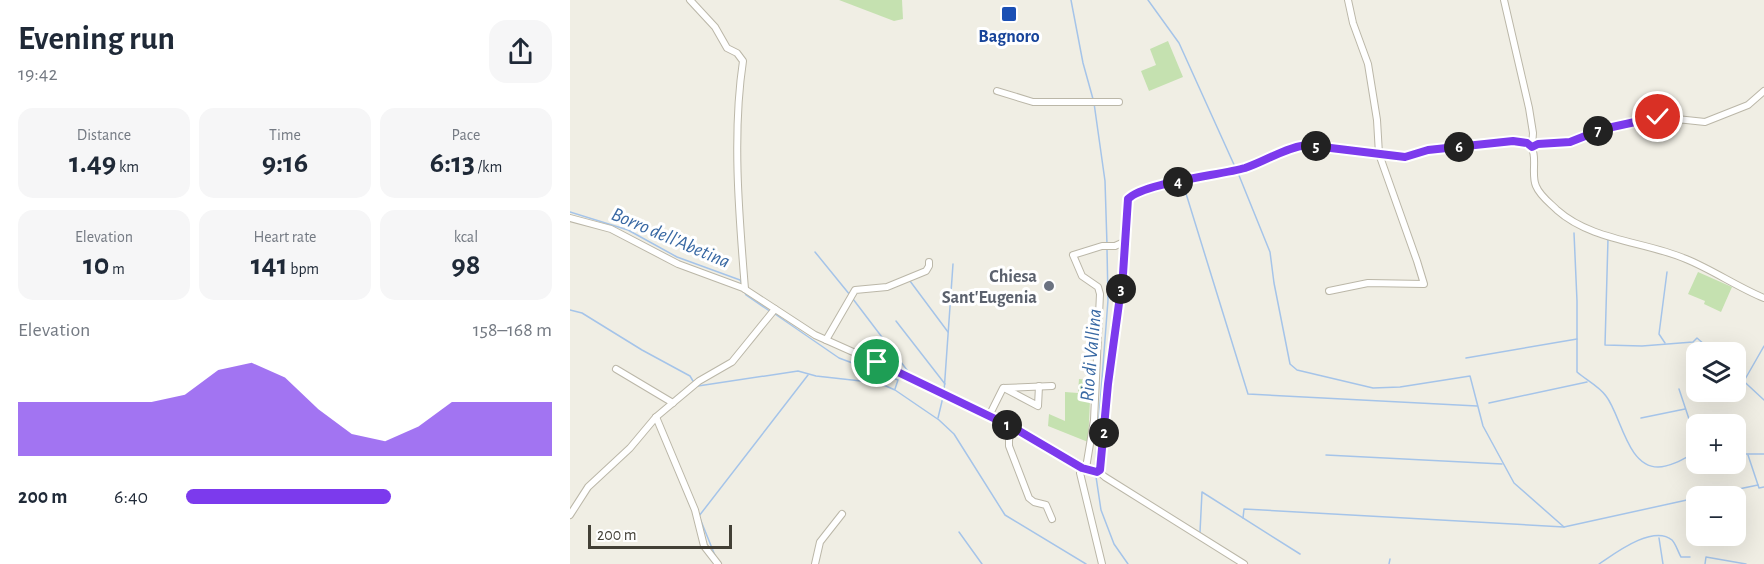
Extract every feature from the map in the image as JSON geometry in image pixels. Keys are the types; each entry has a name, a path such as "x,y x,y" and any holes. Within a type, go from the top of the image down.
{"street":[{"path":"690,0 715,27 726,48 737,53 743,61 740,84 738,170 745,289"},
{"path":"1329,291 1368,283 1424,284 1379,154 1377,120 1368,64 1353,23 1348,0"},
{"path":"1503,0 1529,108 1533,133 1533,175 1537,189 1542,196 1570,221 1609,236 1684,258 1764,298"},
{"path":"997,91 1033,102 1119,102"},
{"path":"1532,147 1538,144 1570,142 1603,129 1658,117 1705,122 1748,105 1764,91"},
{"path":"1091,470 1122,285 1128,199 1132,195 1161,186 1237,170 1292,147 1306,145 1405,157 1428,150 1513,141 1527,143 1532,147"},
{"path":"570,218 611,229 678,264 745,289 815,335 927,385 1014,428 1091,470 1244,564"},
{"path":"1091,470 1100,294 1098,287 1082,276 1073,255 1124,242"},
{"path":"826,340 855,290 887,287 926,271 929,262"},
{"path":"570,515 588,487 630,448 656,417 699,381 732,362 775,309"},
{"path":"615,369 673,403"},
{"path":"1004,388 1038,406 1039,386"},
{"path":"1004,388 1052,386"},
{"path":"989,416 1004,388"},
{"path":"656,417 695,510 704,546 718,564"},
{"path":"1014,428 1009,439 1009,446 1029,498 1046,505 1052,519"},
{"path":"1091,470 1080,473 1102,564"},
{"path":"815,564 820,542 842,514"}],"green space":[{"path":"839,0 902,0 903,19 894,21"},
{"path":"1168,41 1183,77 1149,91 1141,71 1156,65 1150,49"},
{"path":"1698,272 1732,287 1721,312 1704,304 1705,301 1688,294"},
{"path":"1079,379 1091,380 1088,442 1048,426 1049,414 1065,421 1065,392 1078,393"}],"waterway":[{"name":"Rio di Vallina","path":"1071,0 1083,63 1093,99"},
{"path":"1148,0 1179,43 1236,169"},
{"name":"Rio di Vallina","path":"1094,103 1105,181 1107,245"},
{"path":"1238,173 1270,252 1290,364 1297,370 1373,388 1400,387 1470,376 1483,426 1514,483 1564,527"},
{"path":"1184,187 1248,394 1477,406"},
{"name":"Borro dell'Abetina","path":"570,212 628,230 677,257 740,280 742,284"},
{"path":"1574,233 1577,372 1606,396 1626,439 1639,459 1647,465 1658,467 1668,466 1686,458"},
{"path":"1608,239 1605,345 1642,346 1686,343"},
{"name":"Rio di Vallina","path":"1107,249 1108,300 1095,470 1101,510 1114,544 1128,564"},
{"path":"815,252 850,295"},
{"path":"944,392 953,264"},
{"path":"1665,343 1659,334 1667,272"},
{"path":"910,281 948,332"},
{"name":"Borro dell'Abetina","path":"744,291 746,295 771,312"},
{"path":"853,299 910,374"},
{"path":"570,310 582,313 690,376 693,381"},
{"name":"Borro dell'Abetina","path":"775,314 839,358 898,380 895,389"},
{"path":"896,321 945,384"},
{"path":"1693,342 1697,338 1702,342"},
{"path":"1466,358 1577,339"},
{"path":"1746,378 1764,346"},
{"path":"698,386 798,371 816,376 879,383 895,390 939,420 954,434 1005,515 1086,564"},
{"path":"716,558 699,516 808,375"},
{"path":"1489,403 1587,382"},
{"path":"1746,383 1764,400"},
{"path":"1679,389 1687,414"},
{"path":"938,418 943,397"},
{"path":"1641,418 1685,409"},
{"path":"1746,454 1764,454"},
{"path":"1326,455 1502,464"},
{"path":"1748,455 1758,485"},
{"path":"1746,487 1758,485 1759,488 1764,487"},
{"path":"1200,532 1202,492 1300,554"},
{"path":"1243,518 1244,509 1564,527 1686,500"},
{"path":"959,532 982,564"},
{"path":"1599,564 1634,542 1655,536 1664,536 1672,540 1681,557 1690,557"},
{"path":"1659,538 1663,564"},
{"path":"1705,564 1706,557 1746,564"},
{"path":"1389,564 1390,559"}],"place":[{"name":"Bagnoro","path":"1009,14"},
{"name":"Chiesa Sant'Eugenia","path":"1049,286"}],"route":[{"path":"877,362 1014,428 1082,468 1097,472 1100,470 1108,384 1123,274 1128,199 1132,195 1161,186 1246,167 1292,147 1306,145 1405,157 1428,150 1513,141 1527,143 1532,147 1538,144 1570,142 1603,129 1658,117"}]}
